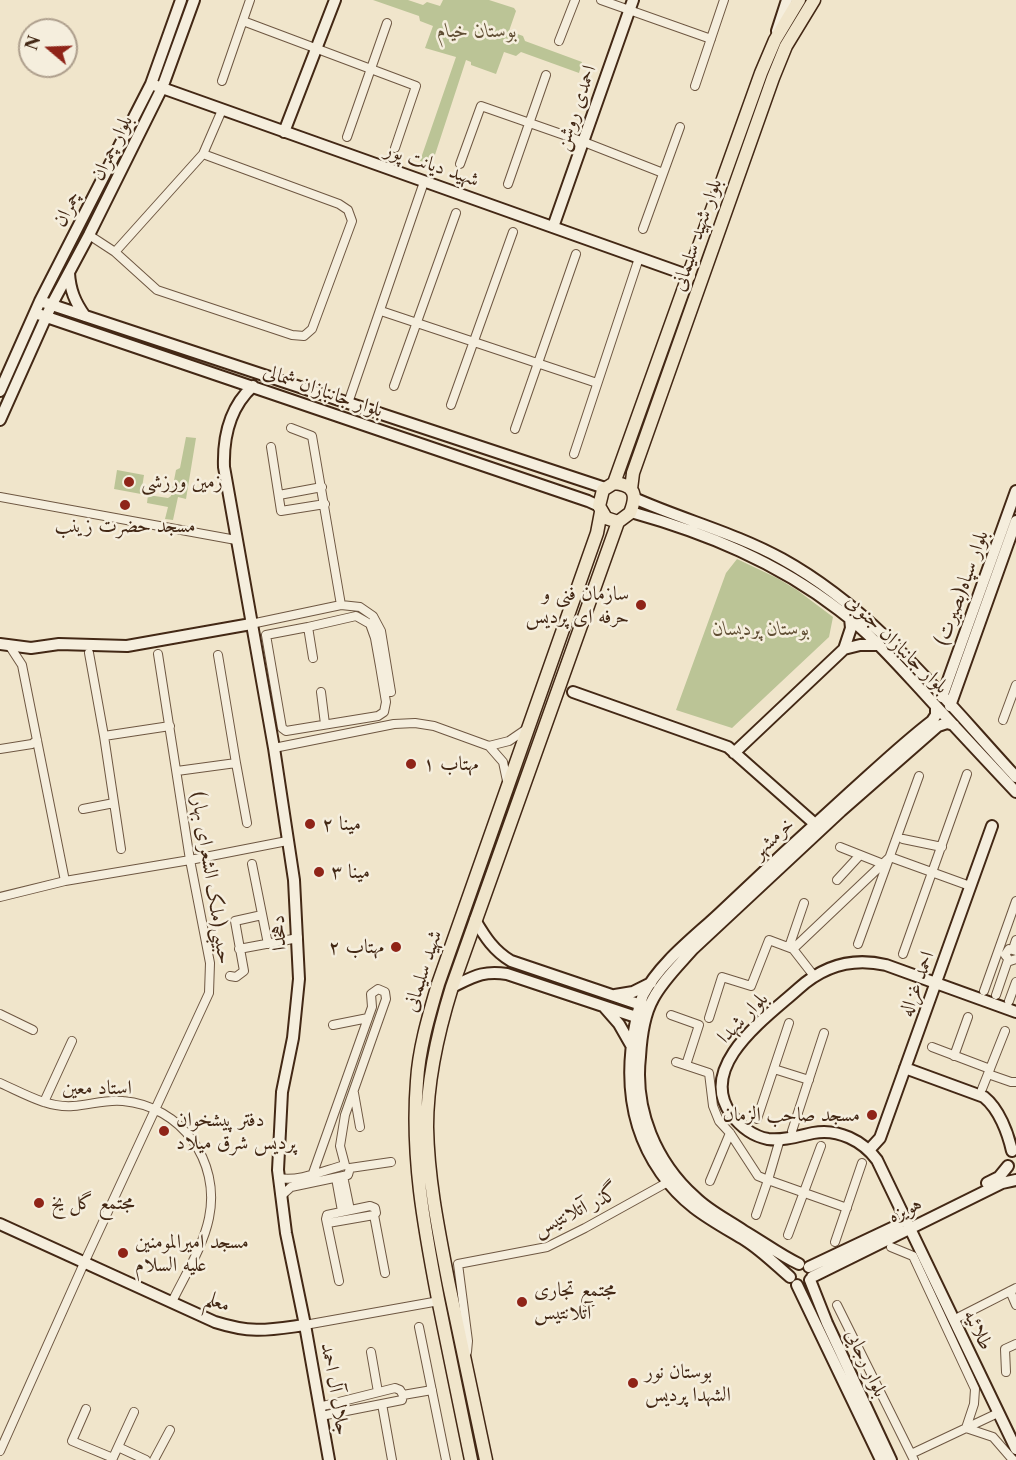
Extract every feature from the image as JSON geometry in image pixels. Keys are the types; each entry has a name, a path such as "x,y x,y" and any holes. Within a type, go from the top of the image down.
{"main road":[{"name":"چمران","path":"45,304 156,86 182,0"},
{"name":"بلوار چمران","path":"45,304 69,272 89,235 194,0"},
{"path":"284,132 335,0"},
{"path":"775,40 787,0"},
{"name":"بلوار شهید سلیمانی","path":"632,494 633,473 720,209 761,73 775,40 799,0"},
{"name":"بلوار شهید سلیمانی","path":"610,485 690,276 720,209 786,46 814,0"},
{"name":"احمدی روشن","path":"553,227 631,5"},
{"name":"شهید دیانت پور","path":"156,86 690,276"},
{"path":"69,272 71,292 85,316"},
{"path":"0,391 45,304"},
{"name":"بلوار جانبازان شمالی","path":"45,304 348,403 610,485"},
{"path":"0,420 37,335 40,316"},
{"name":"بلوار جانبازان شمالی","path":"40,316 590,502 600,509"},
{"path":"37,335 54,326 69,324"},
{"name":"دهخدا","path":"253,387 246,393 235,410 226,433 224,447 226,481 274,748 294,880 298,938 296,1014 282,1092 279,1178 286,1233 305,1325"},
{"path":"610,485 626,485 632,494 631,512 618,522 609,520 600,509 601,494 610,485"},
{"name":"بلوار سپاه(بصیرت)","path":"950,706 1005,538 1016,491"},
{"name":"بلوار جانبازان جنوبی","path":"632,494 746,541 783,559 872,623 939,702 954,724 1016,792"},
{"name":"شهید سلیمانی","path":"471,1460 423,1222 417,1173 415,1124 417,1079 428,1018 435,995 597,533 600,509"},
{"name":"بلوار جانبازان جنوبی","path":"631,512 704,535 741,550 794,578 850,618 939,702 950,706 1016,777"},
{"name":"بلوار سپاه(بصیرت)","path":"939,702 1005,538 1016,521"},
{"name":"شهید سلیمانی","path":"486,1460 436,1219 427,1125 430,1081 441,1021 452,987 618,522"},
{"path":"734,753 844,649 851,628 850,618"},
{"path":"5,644 31,648 59,644 127,646 251,624"},
{"path":"844,649 860,645 879,645"},
{"path":"562,674 573,692"},
{"path":"554,698 573,692 728,747 815,824"},
{"path":"939,702 937,722 954,724"},
{"name":"خرمشهر","path":"794,1281 746,1240 707,1219 689,1205 668,1182 650,1156 640,1134 629,1088 631,1045 642,1019 651,983 686,944 815,824 937,722"},
{"name":"خرمشهر","path":"645,1006 652,1001 671,973 693,949 937,722"},
{"name":"احمد غزاله","path":"872,1148 880,1138 992,826"},
{"path":"475,920 490,944 511,961 645,1006"},
{"name":"بلوار شهدا","path":"757,1032 814,976 836,965 869,961 1016,1019"},
{"name":"بلوار شهدا","path":"911,1223 883,1157 863,1137 834,1126 816,1126 769,1139 752,1134 738,1124 728,1110 723,1093 723,1076 728,1060 737,1046 810,987 838,972 868,968 935,986 1016,1012"},
{"path":"452,987 481,973 507,974 642,1019"},
{"path":"614,996 633,992 651,983"},
{"path":"602,1006 619,1024 631,1045"},
{"name":"خرمشهر","path":"642,1019 639,1087 649,1131 658,1152 696,1198 808,1272"},
{"path":"907,1065 982,1089 993,1095 1016,1134"},
{"path":"907,1065 988,1100 1014,1149 1008,1158 1008,1166 1010,1174 1016,1181"},
{"name":"هویزه","path":"911,1223 999,1177 1008,1166"},
{"name":"هویزه","path":"794,1281 805,1285 808,1272 1002,1183 1016,1181"},
{"name":"طلائیه","path":"911,1223 1001,1412 1016,1435"},
{"name":"معلم","path":"0,1224 215,1322 239,1330 261,1331 305,1325"},
{"path":"794,1281 791,1270 808,1272"},
{"name":"بلوار رجایی","path":"808,1272 827,1323 891,1460"},
{"name":"بلوار رجایی","path":"794,1281 881,1460"},
{"path":"439,1301 452,1298"},
{"name":"جلال آل احمد","path":"305,1325 329,1460"},
{"name":"طلائیه","path":"1001,1412 1010,1449"}],"street":[{"path":"222,81 250,0"},
{"path":"559,41 575,0"},
{"path":"601,0 631,5 711,39"},
{"path":"695,86 724,0"},
{"path":"243,21 416,86 395,148"},
{"path":"347,137 387,23"},
{"path":"508,184 546,75"},
{"path":"460,164 481,106 584,141 663,173"},
{"path":"115,252 203,154 222,110"},
{"path":"643,229 680,127"},
{"path":"89,235 115,252 157,290 292,335 304,336 312,329 352,221 348,210 339,204 203,154"},
{"path":"348,403 424,182"},
{"path":"394,386 456,213"},
{"path":"451,405 513,232"},
{"path":"515,429 576,254"},
{"path":"574,454 639,258"},
{"path":"381,311 597,383"},
{"path":"291,428 312,436 340,605"},
{"path":"271,447 281,511 325,504"},
{"path":"279,495 322,488"},
{"path":"0,497 236,540"},
{"path":"251,624 340,605 360,607 373,616 381,631 383,665 386,702 384,712 378,716 286,731 282,728 266,635 356,616 370,624 375,638 383,665 391,692"},
{"path":"308,627 314,658"},
{"path":"5,644 22,665 65,881"},
{"path":"22,665 31,648"},
{"path":"89,653 121,849"},
{"name":"حبیبی(ملک الشعرای بهار)","path":"0,1451 209,993 210,963 190,860 158,654"},
{"path":"218,655 247,823"},
{"path":"1004,720 1016,685"},
{"path":"321,692 326,724"},
{"path":"274,748 394,724 415,723 434,726 489,746 503,762 508,786"},
{"path":"104,736 170,726"},
{"path":"489,746 509,741 529,727"},
{"path":"0,749 32,744 37,740"},
{"path":"177,771 236,763"},
{"path":"903,954 967,774"},
{"path":"858,944 919,776"},
{"path":"83,809 114,803"},
{"path":"903,839 942,847"},
{"path":"0,897 65,881 287,841"},
{"path":"840,847 883,864"},
{"path":"837,880 860,855"},
{"path":"791,948 890,857"},
{"path":"890,857 970,886"},
{"path":"252,864 268,944"},
{"path":"996,995 1009,954 1016,901"},
{"path":"791,948 804,903"},
{"path":"230,976 236,977 244,971 235,921 262,915"},
{"path":"239,949 298,938"},
{"path":"709,1018 722,977 751,986 769,940 791,948 814,976"},
{"path":"984,990 1016,940"},
{"path":"1009,1001 1016,982"},
{"path":"279,1178 287,1180 313,1173 345,1165 340,1136 386,999 385,992 378,989 371,994 372,1007 313,1173 314,1182"},
{"path":"0,1014 33,1030"},
{"path":"671,1015 699,1025 686,1065"},
{"path":"954,1056 968,1017"},
{"path":"333,1025 368,1018"},
{"path":"757,1119 789,1023"},
{"path":"982,1089 1005,1031"},
{"path":"800,1131 809,1080 824,1033"},
{"path":"44,1102 72,1041"},
{"path":"932,1047 1011,1082 1016,1082"},
{"path":"676,1062 709,1073 713,1106 719,1121 730,1133 758,1176 847,1208"},
{"path":"774,1069 809,1080"},
{"name":"استاد معین","path":"0,1083 44,1102 71,1106 122,1101 155,1108 178,1122 188,1132 203,1159 210,1180 209,1218 196,1254 172,1302"},
{"path":"354,1092 360,1127"},
{"path":"710,1181 730,1133"},
{"path":"756,1215 780,1136"},
{"path":"788,1235 821,1146"},
{"path":"281,1196 291,1187 342,1176 350,1168 392,1162"},
{"path":"835,1242 862,1163"},
{"path":"342,1176 346,1211"},
{"name":"گذر آتلانتیس","path":"466,1362 468,1341 458,1264 547,1247 668,1182"},
{"path":"339,1281 327,1215 370,1206 375,1208 374,1215 384,1273"},
{"path":"328,1223 374,1215"},
{"path":"891,1246 913,1256 975,1389 974,1404 966,1428"},
{"path":"956,1318 1013,1290 1016,1305"},
{"name":"معلم","path":"305,1325 439,1301"},
{"path":"837,1305 913,1457 1001,1412"},
{"path":"419,1327 446,1460"},
{"path":"1006,1372 1005,1348 1016,1344"},
{"path":"371,1352 378,1392"},
{"path":"320,1411 395,1388 403,1395"},
{"path":"403,1395 432,1390"},
{"path":"320,1411 382,1404 402,1400 403,1395"},
{"path":"382,1404 392,1460"},
{"path":"86,1409 72,1441 113,1459 134,1412"},
{"path":"966,1428 993,1437 1010,1449 1013,1460"},
{"path":"154,1460 170,1430"},
{"path":"118,1448 146,1460"},
{"path":"1001,1460 1010,1449"}],"green space":[{"name":"بوستان خیام","path":"373,0 408,0 423,5 427,2 440,6 443,0 489,0 514,8 516,11 509,31 523,36 525,41 582,62 579,73 521,52 516,56 504,52 496,74 471,65 471,62 466,60 432,164 420,161 456,57 425,48 433,26 420,21 419,16"},
{"path":"186,437 196,438 186,499 178,497 173,520 165,519 168,507 147,503 148,495 168,498 171,496 176,470 180,468"},
{"name":"زمین ورزشی","path":"117,470 144,475 141,494 114,489"},
{"name":"بوستان پردیسان","path":"737,559 797,590 833,617 829,637 732,728 676,710 726,573"}],"place":[{"name":"زمین ورزشی","path":"129,482"},
{"name":"مسجد حضرت زینب","path":"125,505"},
{"name":"سازمان فنی و حرفه ای پردیس","path":"641,605"},
{"name":"مهتاب ۱","path":"411,764"},
{"name":"مینا ۲","path":"310,824"},
{"name":"مینا ۳","path":"319,872"},
{"name":"مهتاب ۲","path":"396,947"},
{"name":"مسجد صاحب الزمان","path":"872,1115"},
{"name":"دفتر پیشخوان پردیس شرق میلاد","path":"164,1131"},
{"name":"مجتمع گل یخ","path":"39,1203"},
{"name":"مسجد امیرالمومنین علیه السلام","path":"123,1253"},
{"name":"مجتمع تجاری آتلانتیس","path":"522,1302"},
{"name":"بوستان نور الشهدا پردیس","path":"633,1383"}]}
